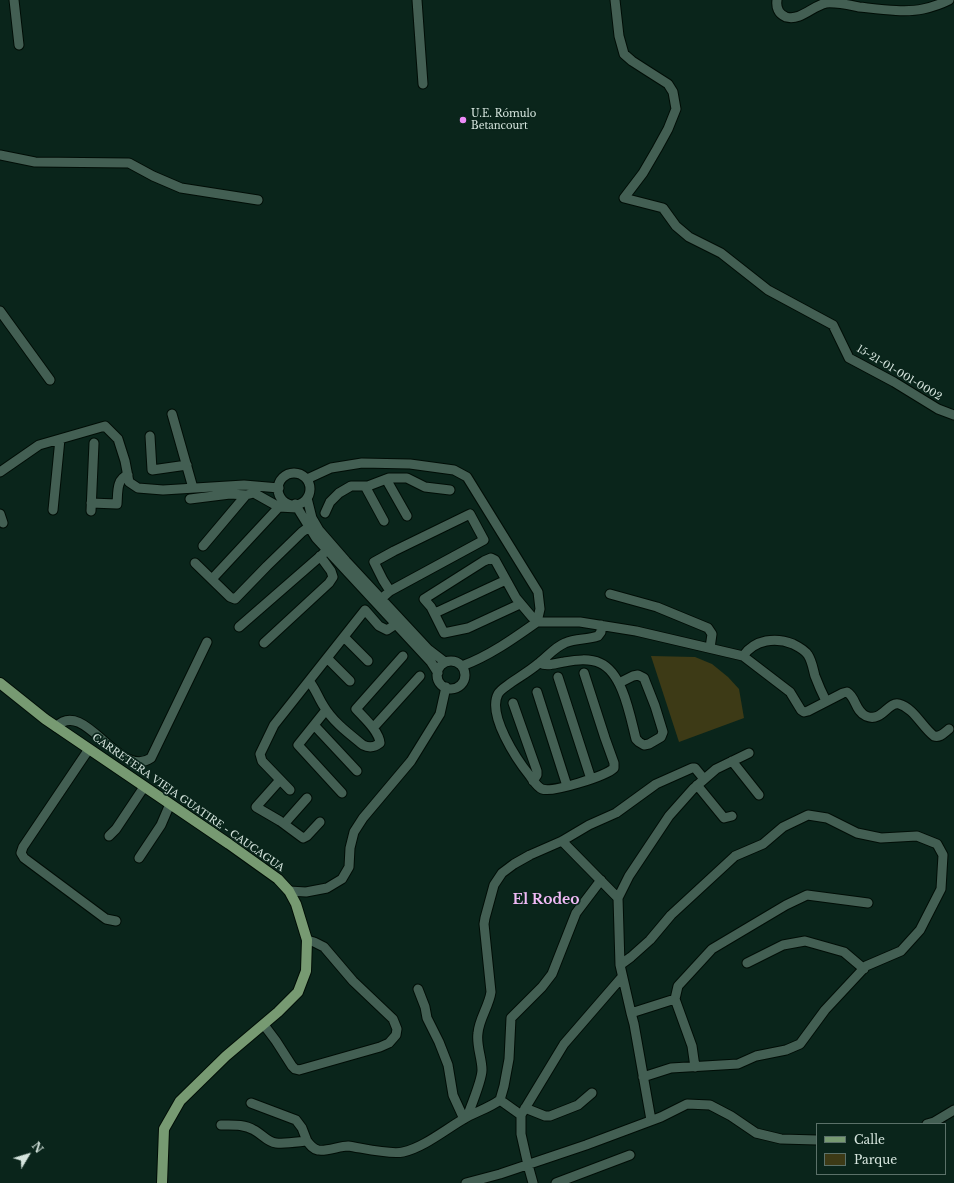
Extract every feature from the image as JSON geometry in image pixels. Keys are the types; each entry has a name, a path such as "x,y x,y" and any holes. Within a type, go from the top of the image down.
{"main road":[{"name":"CARRETERA VIEJA GUATIRE - CAUCAGUA","path":"0,683 56,727 278,879 289,891 296,904 307,940 306,971 298,992 264,1025 226,1056 180,1101 164,1129 162,1183"}],"street":[{"path":"14,0 19,45"},
{"path":"417,0 422,84"},
{"name":"15-21-01-001-0002","path":"615,0 619,36 624,54 632,61 668,84 673,92 676,109 668,129 643,173 624,198 663,208 676,226 689,237 721,253 768,290 833,325 849,358 894,382 938,410 954,415"},
{"path":"777,0 777,8 784,16 790,18 800,16 815,7 828,3 878,9 923,10 949,0"},
{"path":"0,155 35,162 129,162 153,176 181,188 258,200"},
{"path":"0,311 50,380"},
{"path":"172,414 193,488"},
{"path":"0,472 39,445 105,426 118,439 129,482 138,488 163,490 244,485 279,488"},
{"path":"150,436 152,470 187,465"},
{"path":"53,510 60,439"},
{"path":"94,443 91,507 117,504 119,482 122,477 128,475"},
{"path":"307,479 331,468 362,463 410,464 454,470 467,477 538,592 540,609 537,620 522,633 479,660 462,666"},
{"path":"385,464 388,479 407,516"},
{"path":"438,673 431,662 396,624 324,553 296,506 290,504 282,498 279,488 280,482 283,478 292,473 298,473 307,479 310,488 308,498 312,518 319,530 428,649 446,662"},
{"path":"325,513 330,502 351,486 364,486 388,479 407,478 425,487 450,490"},
{"path":"364,486 384,521"},
{"path":"190,499 230,494 246,495 254,493 279,507 296,506 308,498"},
{"path":"203,546 246,495"},
{"path":"212,579 279,507"},
{"path":"0,514 3,523"},
{"path":"381,599 390,591 484,540 470,514 374,562 390,591"},
{"path":"195,563 235,600 282,551 309,527"},
{"path":"239,627 324,553"},
{"path":"264,643 329,583 333,577 326,564 324,553"},
{"path":"520,604 468,628 444,633 431,606 424,599 491,558 495,560 520,604 532,617 537,620 580,622 636,631 744,656 790,692 802,711 805,712 847,692 851,695 858,710 867,716 876,717 892,705 900,704 909,710 934,736 941,736 949,729"},
{"path":"435,613 506,580"},
{"path":"610,594 657,607 708,628 712,634 710,648"},
{"path":"290,790 262,761 260,754 274,725 365,610 379,626 387,630 396,624"},
{"path":"584,673 615,765 614,768 609,772 591,779 567,786 548,790 542,789 533,781 523,768 507,741 498,718 496,702 498,694 502,689 540,663 562,644 572,640 598,636 601,632 601,625"},
{"path":"344,637 368,661"},
{"path":"744,656 752,647 769,640 786,641 799,647 809,656 826,701"},
{"path":"56,727 67,719 74,720 83,725 124,757 133,761 145,762 151,758 207,642"},
{"path":"309,681 335,722 363,745 368,747 376,746 380,743 376,732 356,709 403,656"},
{"path":"327,658 350,681"},
{"path":"540,663 547,665 579,659 599,662 609,669 619,683 636,738 639,742 644,745 649,744 662,737 663,732 644,678 638,675 619,683"},
{"path":"454,661 462,666 465,674 462,683 455,688 446,687 439,682 439,668 446,662 454,661"},
{"path":"372,728 420,676"},
{"path":"558,677 591,779"},
{"path":"289,891 306,892 327,888 342,879 349,867 350,848 354,832 363,818 411,760 440,714 446,687"},
{"path":"537,692 567,786"},
{"path":"513,702 537,771 537,775 533,781"},
{"path":"326,710 298,745 342,792"},
{"path":"314,725 357,771"},
{"path":"89,749 23,847 21,853 24,858 106,919 116,921"},
{"path":"651,1120 634,1024 630,1013 620,965 618,898 629,876 669,816 700,782 716,770 749,753"},
{"path":"732,761 759,795"},
{"path":"466,1118 482,1070 478,1029 490,999 491,992 484,924 494,885 502,873 530,855 562,841 589,825 616,813 656,784 692,768 695,768 700,782 724,818 732,816"},
{"path":"280,780 256,806 303,838 308,836 320,822"},
{"path":"109,836 116,829 144,787"},
{"path":"284,824 307,798"},
{"path":"139,858 161,825 170,804"},
{"path":"620,965 650,940 671,915 735,856 763,844 783,827 808,815 827,818 857,833 880,838 917,836 937,844 943,855 941,890 920,930 901,951 866,966 824,1010 800,1044 786,1050 756,1056 738,1064 671,1068 643,1077"},
{"path":"562,841 618,898"},
{"path":"251,1103 296,1120 302,1128 307,1141 314,1148 320,1151 348,1146 383,1152 402,1152 420,1146 466,1118 500,1100 509,1059 511,1018 542,987 552,974 576,913 601,880"},
{"path":"695,1067 692,1046 675,999 678,986 712,949 786,905 807,895 868,902"},
{"path":"264,1025 292,1066 299,1070 380,1048 389,1043 396,1035 396,1026 390,1015 358,985 324,947 307,940"},
{"path":"747,963 783,945 805,941 844,952 864,969"},
{"path":"533,1183 522,1134 523,1112 564,1044 622,977"},
{"path":"418,989 425,1007 427,1018 448,1064 452,1095 466,1118"},
{"path":"630,1013 675,999"},
{"path":"500,1100 523,1112 550,1116 578,1105 592,1092"},
{"path":"466,1183 502,1178 528,1164 586,1145 651,1120 687,1104 710,1105 731,1116 756,1133 781,1140 816,1140"},
{"path":"930,1123 954,1110"},
{"path":"221,1125 241,1125 248,1127 255,1130 270,1141 276,1143 307,1141"},
{"path":"556,1183 630,1155"}],"green space":[{"path":"651,656 695,657 712,664 728,677 739,689 744,718 679,742"}],"place":[{"name":"U.E. Rómulo Betancourt","path":"463,120"}],"district":[{"name":"El Rodeo","path":"546,900"}]}
